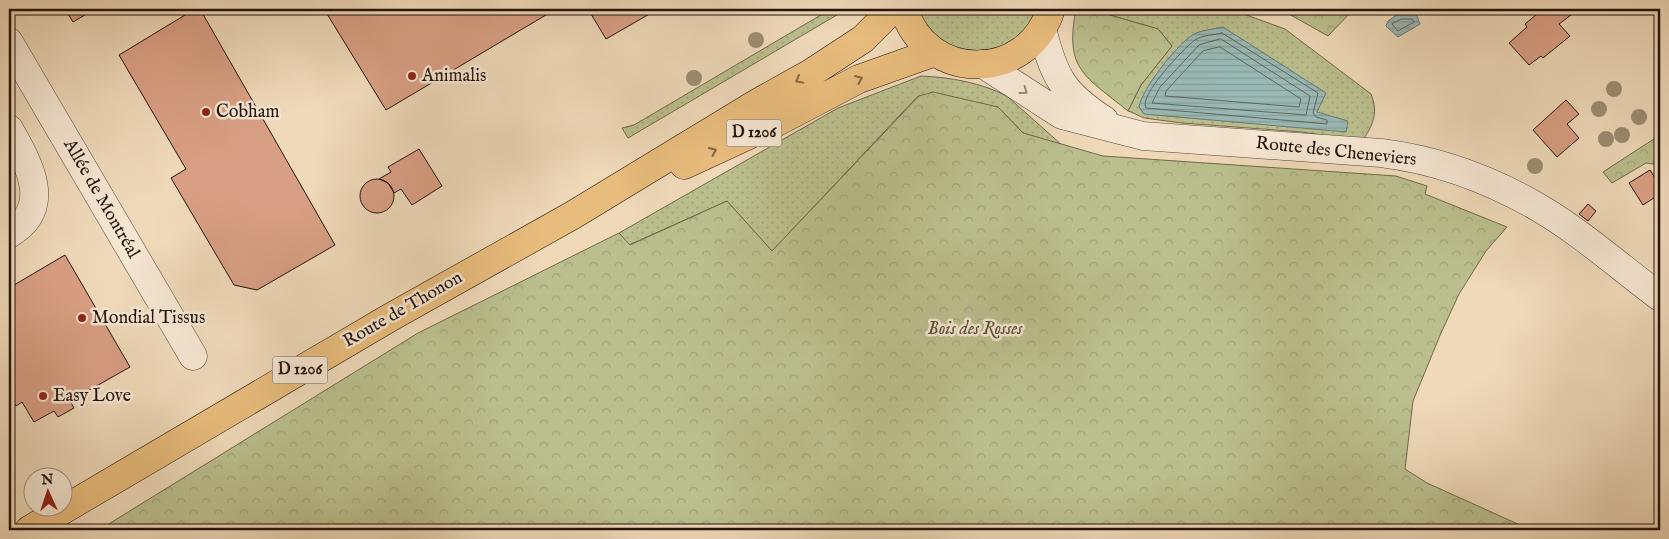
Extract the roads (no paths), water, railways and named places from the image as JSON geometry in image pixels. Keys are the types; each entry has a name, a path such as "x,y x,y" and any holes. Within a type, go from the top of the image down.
{"main road":[{"name":"Route de Thonon","path":"29,530 399,312 573,215 842,53 863,39 893,9"},
{"path":"904,9 916,34 935,52 964,64 999,62 1014,56 1032,42 1046,19"},
{"name":"Route de Thonon","path":"573,215 777,122 859,79 935,52"}],"street":[{"name":"Route des Cheneviers","path":"1046,19 1054,71 1068,92 1082,106 1123,131"},
{"name":"Allée de Montréal","path":"9,42 193,356"},
{"name":"Route des Cheneviers","path":"983,64 1062,115 1123,131 1165,139 1381,153 1403,156 1447,167 1495,185 1543,210 1660,297"},
{"path":"9,129 29,166 34,195 28,216 9,234"}],"water":[{"path":"1401,12 1416,14 1420,24 1398,37 1386,26 1388,21"},
{"path":"1223,27 1326,93 1317,112 1348,121 1346,132 1144,114 1139,107 1141,99 1146,89 1171,55 1189,37 1196,33"}],"place":[{"name":"Animalis","path":"412,76"},
{"name":"Cobham","path":"206,112"},
{"name":"Mondial Tissus","path":"82,318"},
{"name":"Easy Love","path":"43,396"}],"park label":[{"name":"Bois des Rosses","path":"975,329"}]}
